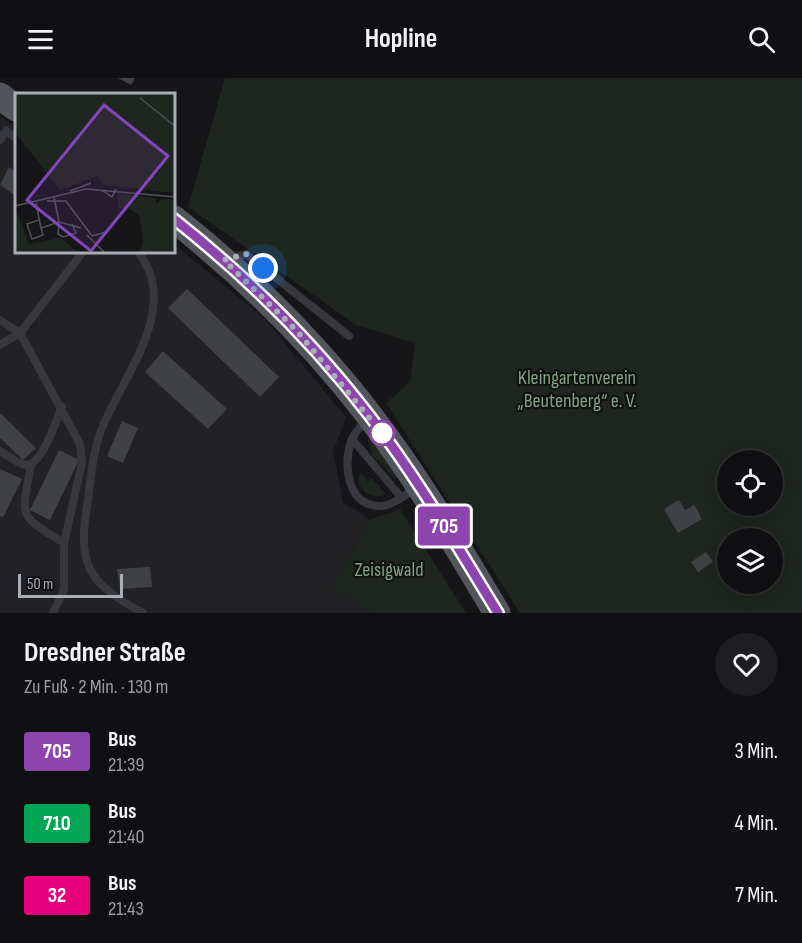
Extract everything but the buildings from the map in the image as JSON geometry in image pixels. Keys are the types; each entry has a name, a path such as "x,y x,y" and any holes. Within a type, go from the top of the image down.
{"main road":[{"path":"0,96 8,121"},
{"path":"176,221 224,260 297,331 369,415 410,492 498,613"}],"lane":[{"path":"8,121 15,136"},
{"path":"0,140 8,121"},
{"path":"0,345 20,333 81,254"},
{"path":"139,254 155,284 152,317 133,365 101,430 82,534 83,556 100,582 116,598 143,613"},
{"path":"224,260 246,254 349,336"},
{"path":"0,320 20,333 80,444 82,463 64,543 64,590 53,613"},
{"path":"0,451 24,465 31,464 40,458 62,407"},
{"path":"351,439 410,492 379,507 362,501 352,487 347,473 351,439 369,415"},
{"path":"31,464 23,509 29,522 64,543"}],"shaded area":[{"path":"0,116 15,126 15,254 176,254 176,246 264,318 346,417 333,452 343,502 370,520 332,587 373,613 0,613"}],"green space":[{"name":"Kleingartenverein „Beutenberg“ e. V.","path":"225,78 802,78 802,613 520,613 386,403 410,382 415,343 356,325 188,207"},
{"path":"371,436 397,472 396,479 372,455 368,439"},
{"path":"360,472 368,481 372,478 386,494 373,496 366,492 358,482"},
{"name":"Zeisigwald","path":"400,509 466,613 373,613 332,587 370,520"}],"bus line":[{"name":"705","path":"176,221 224,260 297,331 369,415 419,486 498,613"}],"route":[{"path":"263,268 246,254 224,260 297,331 382,433"}]}
